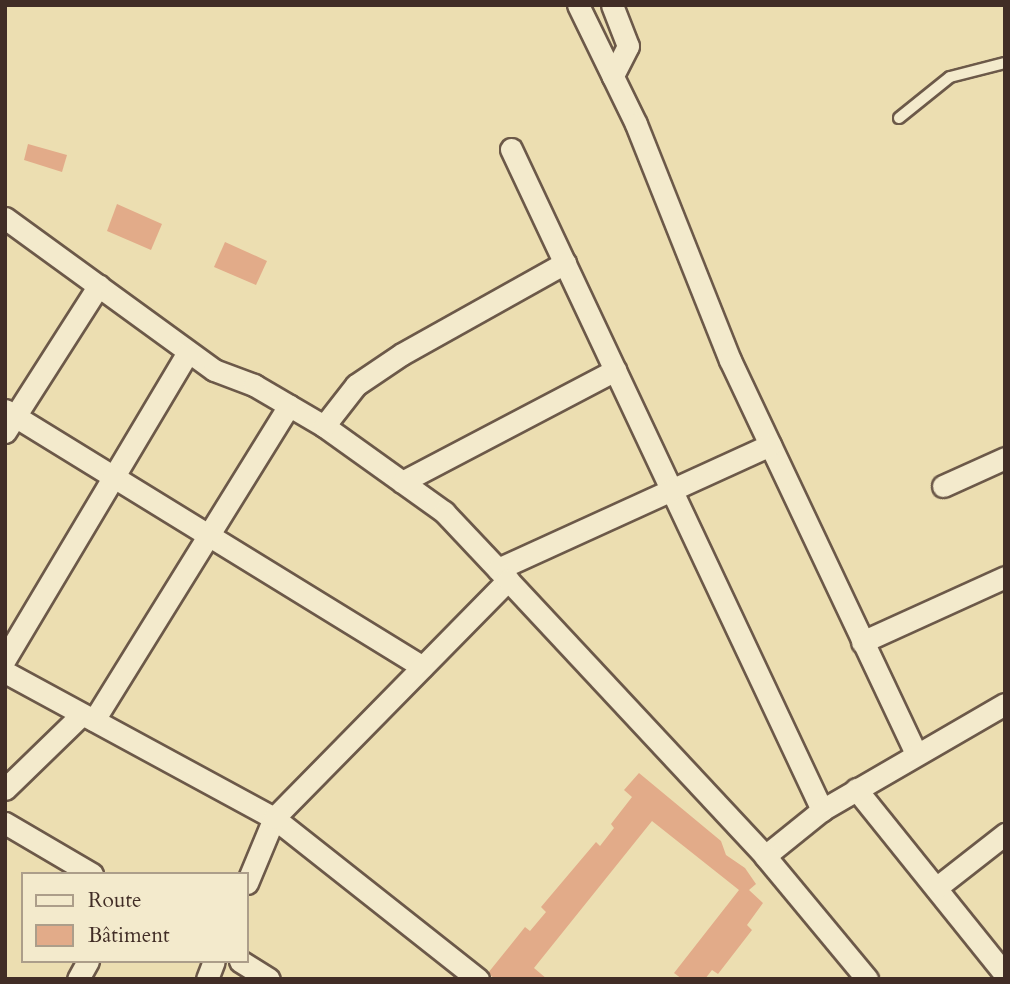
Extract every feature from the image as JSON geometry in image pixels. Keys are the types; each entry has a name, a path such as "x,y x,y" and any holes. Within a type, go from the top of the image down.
{"street":[{"path":"578,5 613,76 770,445 915,752"},
{"path":"612,5 628,46 613,76"},
{"path":"511,149 822,810"},
{"path":"5,218 188,352 324,426 444,512 765,856 867,979"},
{"path":"324,426 356,385 402,354 565,263"},
{"path":"99,285 9,419 114,477 422,667"},
{"path":"5,659 188,352"},
{"path":"402,482 615,370"},
{"path":"5,789 88,717 209,535 289,406"},
{"path":"248,881 274,818 422,667 503,575 671,490 770,445"},
{"path":"943,486 1005,458"},
{"path":"862,642 1005,577"},
{"path":"5,672 274,818 478,979"},
{"path":"765,856 822,810 915,752 1005,704"},
{"path":"856,789 1005,974"},
{"path":"5,823 89,872"},
{"path":"936,888 1005,834"},
{"path":"78,979 87,963"},
{"path":"243,963 269,979"}],"lane":[{"path":"899,118 950,77 1005,62"}],"building":[{"path":"28,144 67,155 62,172 24,160"},
{"path":"117,204 162,224 151,250 107,231"},
{"path":"225,242 267,261 256,285 214,267"},
{"path":"639,773 721,841 726,855 745,868 756,884 749,890 763,903 747,925 752,930 718,974 712,970 705,979 682,979 674,973 739,890 652,821 534,968 547,979 495,979 488,973 525,927 530,931 546,912 541,907 596,842 600,846 614,828 611,824 632,797 624,790"}]}
